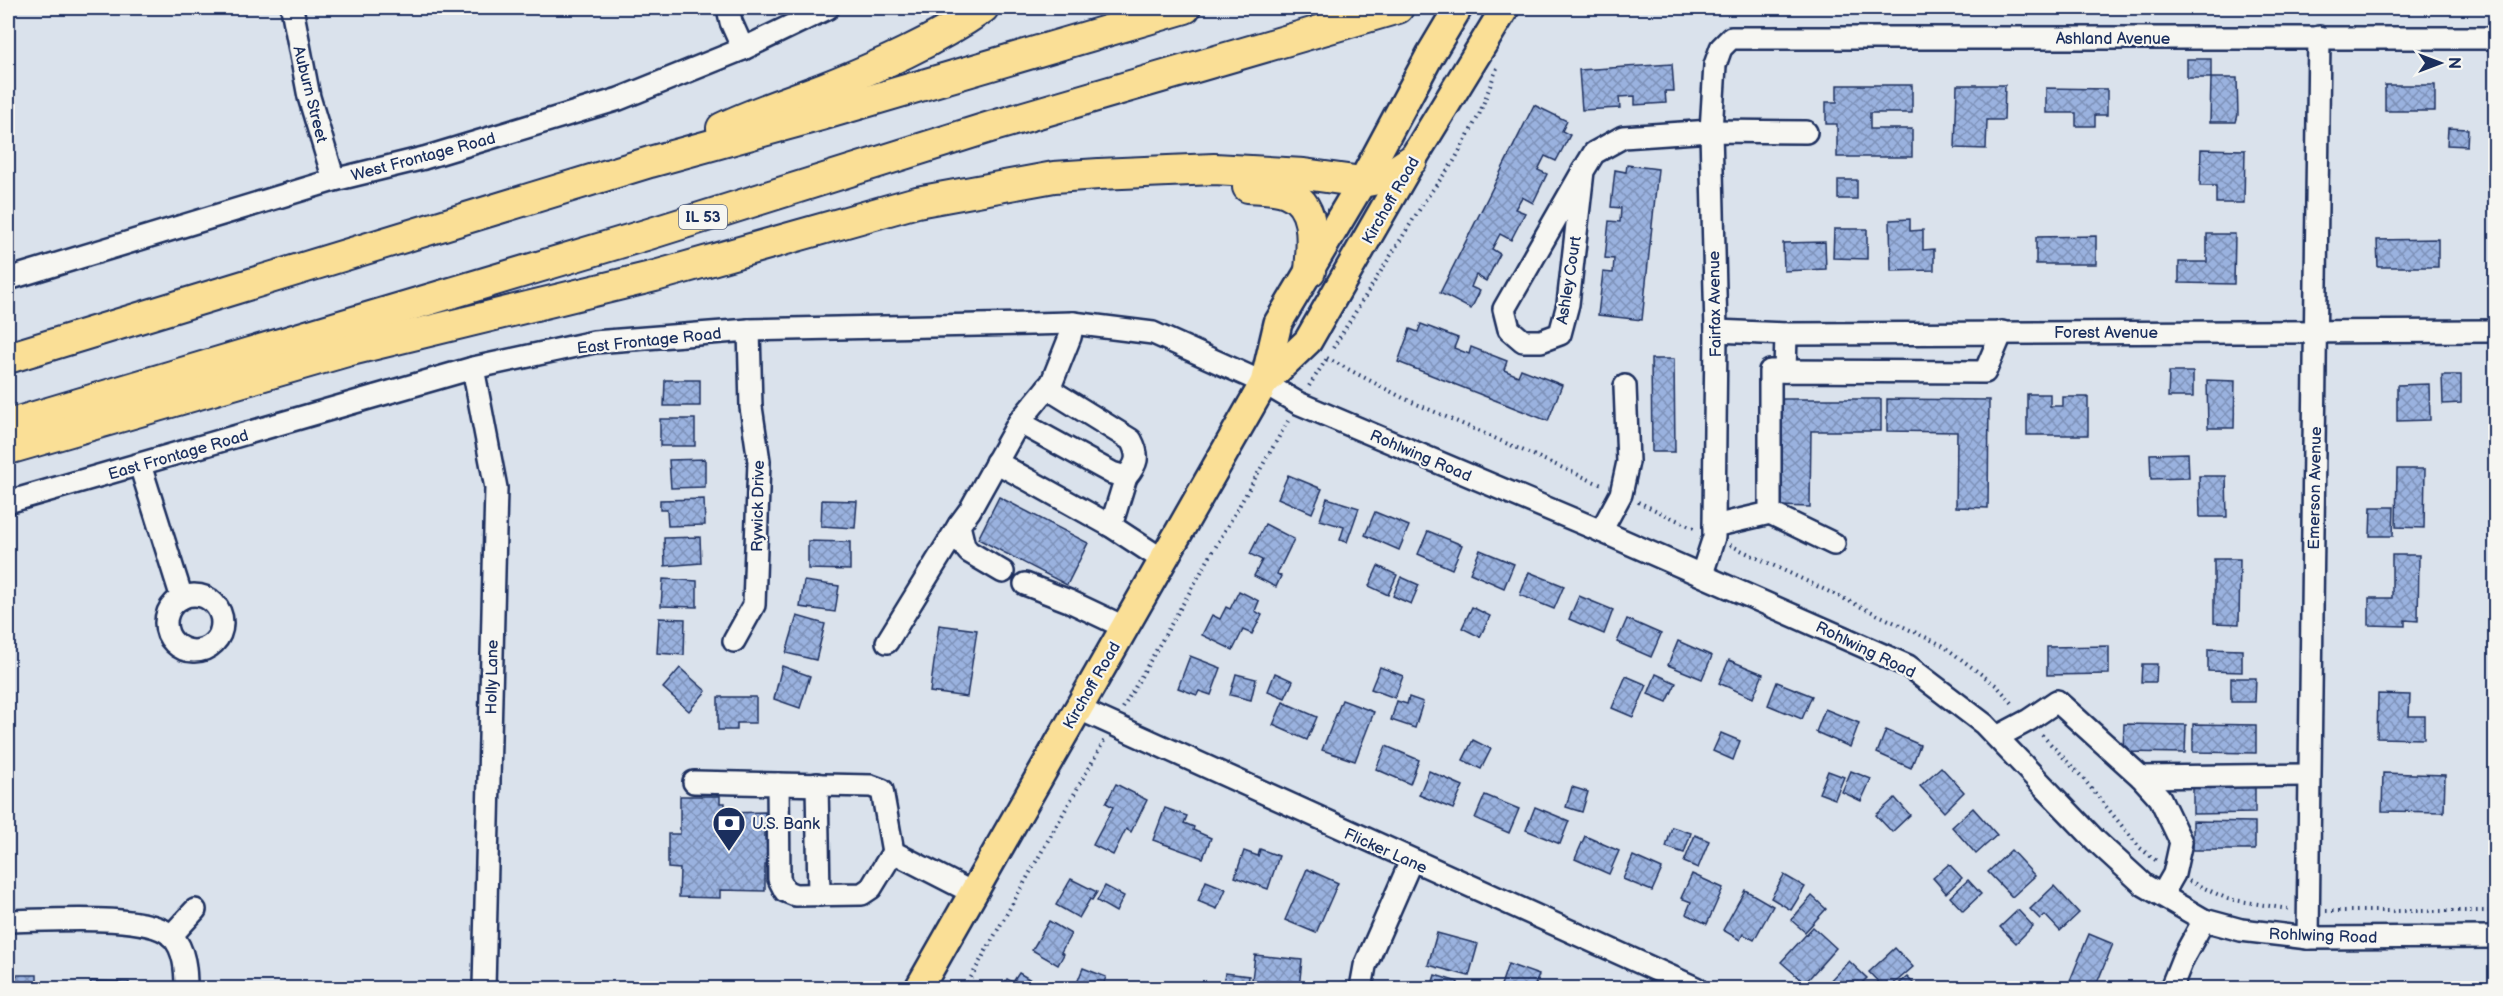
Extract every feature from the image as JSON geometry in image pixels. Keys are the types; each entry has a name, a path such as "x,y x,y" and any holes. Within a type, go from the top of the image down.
{"highway":[{"path":"650,162 759,110 823,88 909,52 982,8"},
{"path":"8,358 650,162 821,115 1185,8"},
{"name":"IL 53","path":"8,425 627,241 1002,124 1398,8"},
{"path":"8,449 347,351 656,276 917,202 1054,177 1214,169 1304,174 1362,182 1387,177 1412,160"},
{"path":"1135,173 1207,180 1286,192 1301,202 1311,223 1310,272"}],"main road":[{"name":"Kirchoff Road","path":"919,988 1264,383 1278,323 1362,182 1430,55 1458,8"},
{"name":"Kirchoff Road","path":"1264,383 1308,341 1412,160 1505,8"}],"street":[{"name":"Auburn Street","path":"292,8 309,97 334,180"},
{"path":"728,8 730,22 743,49"},
{"name":"West Frontage Road","path":"8,279 334,180 424,158 576,113 696,70 828,8"},
{"name":"Ashland Avenue","path":"1731,38 2496,38"},
{"name":"Fairfax Avenue","path":"1702,574 1714,537 1716,331 1711,131 1715,65 1721,48 1731,38"},
{"name":"Emerson Avenue","path":"2308,938 2319,38"},
{"name":"Ashley Court","path":"1583,171 1568,304 1560,334 1541,341 1522,341 1509,329 1504,309 1583,171 1594,153 1623,137 1711,131 1806,132"},
{"path":"887,642 970,510 1019,422 1047,388 1059,364 1073,323"},
{"name":"East Frontage Road","path":"8,502 473,368 594,342 749,330 1073,323 1153,333 1264,383"},
{"name":"Rywick Drive","path":"734,642 754,605 759,461 751,407 749,330"},
{"name":"Forest Avenue","path":"1716,331 1786,334 2496,331"},
{"path":"1770,513 1770,371 1985,372 2002,332"},
{"path":"1785,370 1786,334"},
{"name":"Holly Lane","path":"473,368 496,488 484,988"},
{"name":"Rohlwing Road","path":"1264,383 1298,403 1702,574 1908,666 1948,695 1997,737 2096,841 2144,885 2204,920 2241,930 2308,938 2496,937"},
{"path":"1601,531 1621,494 1628,462 1625,386"},
{"path":"1047,388 1131,441 1138,452 1137,464 1126,477 1110,526"},
{"path":"1019,422 1112,473 1126,477"},
{"path":"996,462 1110,526 1163,560"},
{"path":"140,465 182,598"},
{"path":"1714,526 1770,513 1834,544"},
{"path":"959,525 964,546 969,552 1003,572"},
{"path":"1024,584 1070,601 1124,627"},
{"path":"1997,737 2029,720 2056,701 2140,777 2160,798 2181,842 2174,874 2162,896"},
{"name":"Flicker Lane","path":"1077,708 1696,988"},
{"path":"2140,777 2309,775"},
{"path":"694,782 871,786 882,790 893,852 871,888 862,894 795,895 785,891 778,879 778,784"},
{"path":"817,784 819,895"},
{"path":"893,852 973,894"},
{"path":"1361,988 1365,966 1411,861"},
{"path":"171,936 195,910"},
{"path":"2171,988 2183,958 2204,920"},
{"path":"8,921 129,921 153,925 171,936 180,948 186,968 186,988"}],"path":[{"path":"1327,358 1426,199 1454,161 1479,115 1500,62"},
{"path":"2328,911 2496,911"}],"building":[{"path":"2187,59 2211,59 2211,78 2187,78"},
{"path":"1672,64 1674,91 1665,91 1666,103 1635,105 1635,96 1619,97 1620,108 1582,110 1579,70"},
{"path":"2211,78 2237,78 2238,115 2236,122 2210,122"},
{"path":"1837,85 1912,85 1912,113 1870,113 1870,129 1912,129 1912,157 1837,157 1837,124 1826,124 1826,102 1837,102"},
{"path":"1957,85 2005,85 2004,120 1987,120 1986,149 1955,148"},
{"path":"2385,85 2435,85 2435,111 2385,111"},
{"path":"2046,88 2107,89 2107,115 2095,115 2095,126 2076,126 2076,113 2046,113"},
{"path":"1534,105 1567,121 1562,131 1570,135 1556,161 1545,156 1538,170 1547,174 1533,203 1522,197 1515,209 1525,213 1511,240 1500,234 1492,249 1500,254 1486,281 1476,275 1471,287 1480,291 1471,309 1440,293"},
{"path":"2448,128 2468,129 2467,146 2447,145"},
{"path":"2201,149 2245,150 2244,203 2216,203 2216,186 2200,186"},
{"path":"1627,165 1658,169 1642,320 1598,315 1603,272 1613,273 1614,259 1605,258 1609,221 1620,222 1621,208 1611,207 1615,170 1626,172"},
{"path":"1838,180 1857,180 1857,199 1838,199"},
{"path":"1910,219 1910,231 1923,230 1923,250 1934,249 1934,270 1891,271 1890,220"},
{"path":"1834,229 1867,229 1867,259 1833,258"},
{"path":"2207,234 2235,234 2234,284 2179,283 2179,262 2207,262"},
{"path":"2096,236 2096,264 2036,264 2036,237"},
{"path":"2438,239 2438,267 2378,267 2377,240"},
{"path":"1825,242 1826,269 1784,271 1783,243"},
{"path":"1421,324 1458,338 1454,348 1469,354 1471,347 1507,361 1504,370 1518,376 1521,369 1562,385 1548,421 1398,362 1410,329 1418,332"},
{"path":"1651,359 1674,359 1675,452 1652,452"},
{"path":"2169,372 2193,372 2193,397 2168,397"},
{"path":"2442,375 2461,375 2461,403 2443,404"},
{"path":"665,380 700,380 700,406 664,406"},
{"path":"2207,380 2235,381 2234,428 2208,428"},
{"path":"2429,384 2430,420 2397,421 2397,385"},
{"path":"2027,394 2050,394 2050,406 2063,406 2063,397 2088,397 2088,435 2027,435"},
{"path":"1779,399 1881,399 1881,431 1811,431 1810,507 1778,506"},
{"path":"1887,399 1989,400 1988,508 1956,507 1957,432 1887,431"},
{"path":"660,419 695,419 695,446 660,446"},
{"path":"2188,453 2189,478 2151,479 2150,454"},
{"path":"705,459 705,487 671,488 669,460"},
{"path":"2397,469 2425,469 2424,528 2396,527"},
{"path":"1288,475 1322,489 1312,513 1278,498"},
{"path":"2199,476 2226,476 2227,517 2200,517"},
{"path":"999,497 1088,543 1067,585 978,539"},
{"path":"1327,498 1359,508 1347,542 1340,540 1344,527 1320,520"},
{"path":"704,499 705,525 668,526 667,510 660,510 660,500"},
{"path":"822,500 857,501 855,528 821,526"},
{"path":"2371,507 2394,507 2393,536 2370,536"},
{"path":"1375,512 1409,526 1399,550 1365,535"},
{"path":"1265,524 1294,539 1277,574 1281,576 1276,587 1254,576 1262,560 1250,554"},
{"path":"1428,531 1462,545 1452,569 1418,554"},
{"path":"700,537 701,563 665,566 664,538"},
{"path":"808,541 850,542 850,570 808,569"},
{"path":"1480,550 1514,564 1504,588 1470,573"},
{"path":"2392,555 2419,555 2418,621 2405,620 2405,626 2369,625 2369,598 2392,598"},
{"path":"2214,559 2240,559 2239,624 2214,623"},
{"path":"1378,566 1397,575 1388,595 1369,586"},
{"path":"1529,572 1564,586 1554,609 1520,595"},
{"path":"1401,577 1419,585 1411,604 1393,596"},
{"path":"663,579 697,581 697,607 661,606"},
{"path":"804,581 839,586 835,612 800,607"},
{"path":"1239,591 1259,601 1255,611 1262,615 1252,634 1243,630 1233,650 1202,635 1212,615 1220,619 1226,607 1230,609"},
{"path":"1579,596 1613,610 1604,634 1569,619"},
{"path":"1472,607 1490,616 1480,637 1462,628"},
{"path":"797,616 825,624 816,660 786,653"},
{"path":"659,618 685,619 684,655 657,653"},
{"path":"1627,619 1661,634 1651,657 1617,642"},
{"path":"939,625 977,630 967,697 930,692"},
{"path":"1678,641 1712,656 1702,679 1668,665"},
{"path":"2109,646 2109,674 2047,675 2047,647"},
{"path":"2208,649 2242,650 2242,672 2208,671"},
{"path":"1190,656 1221,668 1211,695 1199,691 1197,695 1178,688"},
{"path":"1729,660 1763,674 1753,698 1719,683"},
{"path":"2142,664 2157,664 2156,682 2141,682"},
{"path":"782,666 810,676 800,708 774,699"},
{"path":"1380,667 1403,676 1395,698 1371,689"},
{"path":"680,668 706,691 689,711 663,688"},
{"path":"1275,673 1293,681 1285,698 1268,691"},
{"path":"1236,674 1256,679 1251,700 1230,695"},
{"path":"1656,674 1676,683 1667,702 1648,694"},
{"path":"1626,676 1647,685 1633,717 1612,708"},
{"path":"2231,678 2256,678 2255,702 2231,702"},
{"path":"1777,682 1812,696 1802,719 1768,705"},
{"path":"2378,694 2410,695 2409,716 2424,716 2424,739 2377,738"},
{"path":"718,697 756,697 756,723 737,723 737,730 718,730"},
{"path":"1409,697 1423,702 1415,728 1391,720 1397,701 1407,704"},
{"path":"1342,700 1374,712 1355,761 1322,750"},
{"path":"1283,702 1317,717 1307,740 1273,725"},
{"path":"1825,709 1859,723 1850,747 1816,732"},
{"path":"2124,724 2186,725 2185,753 2123,752"},
{"path":"2193,724 2256,725 2256,753 2193,752"},
{"path":"1886,730 1920,745 1911,768 1877,753"},
{"path":"1721,733 1740,741 1733,760 1713,751"},
{"path":"1473,740 1491,749 1481,769 1463,760"},
{"path":"1386,746 1419,760 1410,784 1376,769"},
{"path":"1941,767 1964,792 1944,812 1920,786"},
{"path":"1429,771 1463,786 1453,809 1419,795"},
{"path":"1828,771 1844,777 1835,799 1819,793"},
{"path":"1851,771 1871,779 1861,801 1842,792"},
{"path":"2383,773 2445,775 2444,812 2382,811"},
{"path":"1116,784 1147,800 1131,832 1126,829 1113,855 1093,845 1113,807 1106,803"},
{"path":"2255,785 2255,813 2193,814 2193,786"},
{"path":"1572,787 1588,792 1582,812 1566,807"},
{"path":"1485,795 1519,809 1509,833 1475,818"},
{"name":"U.S. Bank","path":"680,796 720,796 720,803 725,803 725,813 765,812 765,840 789,840 789,864 765,864 765,891 720,890 720,898 679,897 680,869 668,868 668,834 680,834"},
{"path":"1895,798 1910,815 1892,832 1876,815"},
{"path":"1535,807 1569,821 1560,844 1526,830"},
{"path":"1165,808 1187,816 1184,823 1211,838 1203,858 1153,840"},
{"path":"1973,808 1997,835 1976,854 1952,827"},
{"path":"2193,821 2255,822 2255,850 2193,850"},
{"path":"1672,827 1691,833 1684,853 1666,847"},
{"path":"1695,835 1709,841 1698,868 1684,862"},
{"path":"1585,836 1619,851 1609,874 1575,859"},
{"path":"1260,849 1279,856 1268,889 1235,877 1244,851 1258,856"},
{"path":"2011,850 2035,876 2012,897 1988,872"},
{"path":"1633,856 1662,869 1652,891 1623,879"},
{"path":"1949,864 1962,878 1946,893 1933,878"},
{"path":"1307,869 1338,883 1316,933 1285,920"},
{"path":"1692,874 1723,888 1707,924 1686,914 1691,902 1681,898"},
{"path":"1784,875 1805,887 1791,910 1771,898"},
{"path":"1071,879 1097,892 1079,918 1056,905"},
{"path":"1968,880 1981,894 1963,911 1950,897"},
{"path":"1206,881 1226,889 1217,909 1198,901"},
{"path":"1105,886 1124,896 1116,912 1097,901"},
{"path":"2054,886 2079,913 2060,931 2045,915 2040,919 2030,909"},
{"path":"1745,890 1773,906 1754,940 1743,934 1740,940 1723,930"},
{"path":"1812,896 1826,909 1805,932 1791,920"},
{"path":"2018,910 2033,926 2016,943 2000,927"},
{"path":"1049,921 1071,934 1061,952 1064,954 1058,965 1032,950"},
{"path":"1813,927 1836,948 1805,983 1781,962"},
{"path":"1437,933 1478,944 1469,976 1428,965"},
{"path":"2089,934 2113,944 2095,988 2067,988"},
{"path":"1895,948 1913,967 1889,988 1884,988 1869,972"},
{"path":"1255,955 1302,960 1299,988 1251,988"},
{"path":"1849,961 1867,978 1857,988 1823,988"},
{"path":"1508,964 1539,975 1534,988 1500,988"},
{"path":"1083,968 1106,977 1102,988 1075,988"},
{"path":"1019,973 1049,988 1001,988 1007,979 1013,982"},
{"path":"1225,973 1249,976 1248,988 1223,988"},
{"path":"15,975 37,975 37,988 8,988 8,982 15,982"},
{"path":"1435,975 1458,982 1457,988 1431,988"},
{"path":"1907,977 1918,988 1894,988"},
{"path":"91,981 129,982 129,988 90,988"}],"place":[{"name":"U.S. Bank","path":"729,852"}]}
